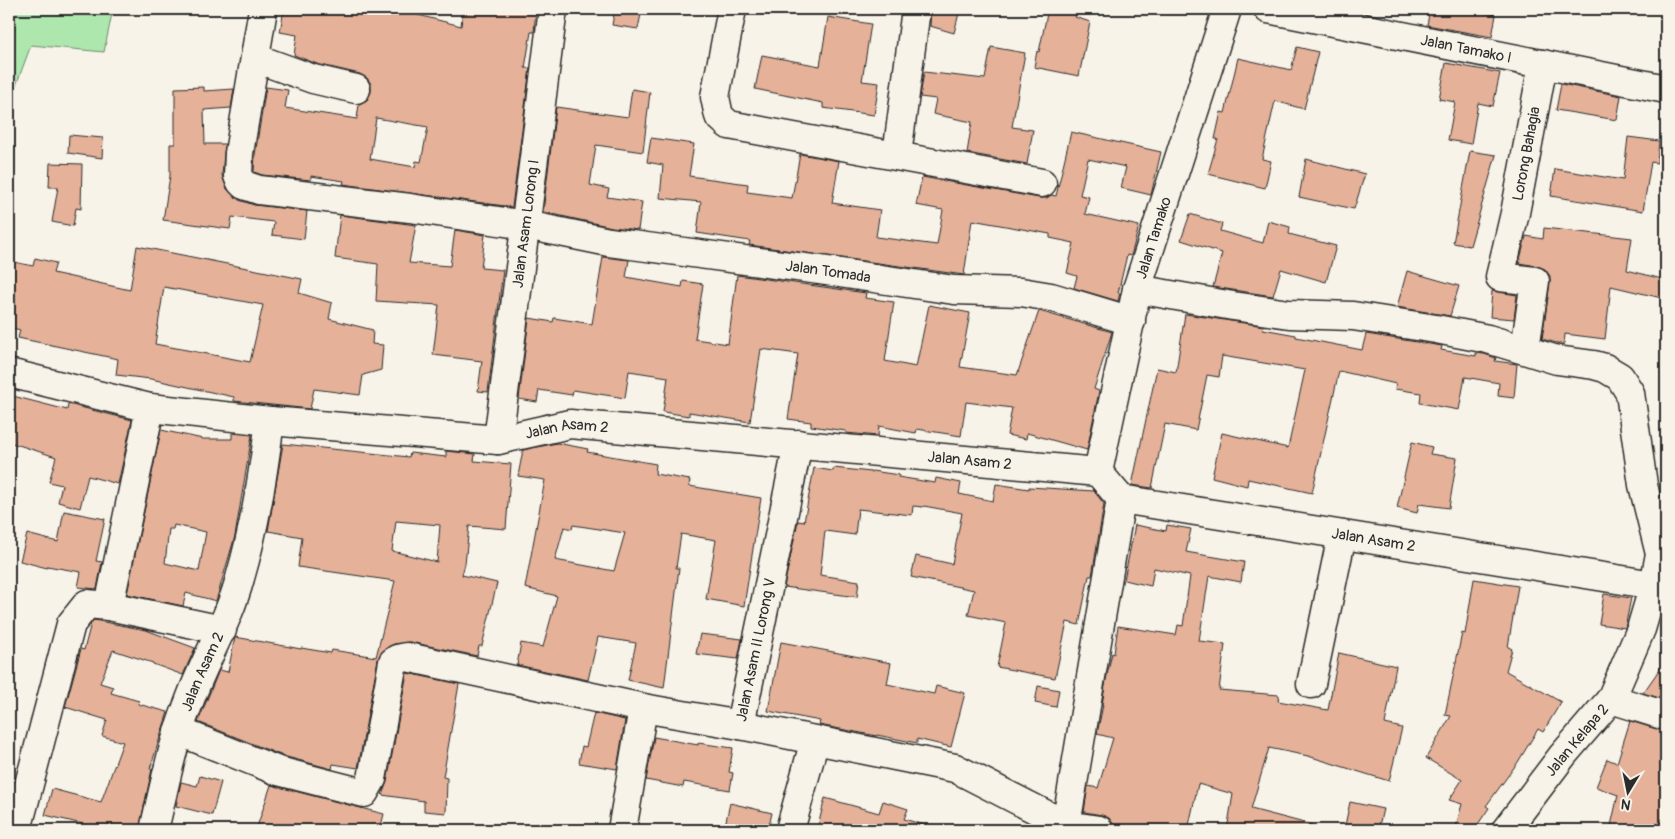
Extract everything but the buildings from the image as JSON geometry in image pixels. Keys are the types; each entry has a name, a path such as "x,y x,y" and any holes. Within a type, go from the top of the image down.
{"street":[{"path":"262,9 254,58 313,79 356,89"},
{"name":"Jalan Asam Lorong I","path":"498,440 553,9"},
{"path":"732,9 715,97 719,116 725,123 1042,183"},
{"path":"897,155 916,9"},
{"name":"Jalan Tamako","path":"1098,472 1137,288 1227,9"},
{"name":"Jalan Tamako I","path":"1268,9 1666,89"},
{"name":"Jalan Tomada","path":"254,58 239,153 238,176 244,186 282,194 410,208 526,225 618,243 954,290 1021,292 1068,302 1131,321"},
{"name":"Lorong Bahagia","path":"1525,349 1535,281 1500,277 1515,212 1543,64"},
{"path":"1137,288 1233,306 1289,314 1353,316 1398,322 1488,339 1557,360 1605,368 1620,377 1630,393 1643,485 1663,551"},
{"name":"Jalan Asam 2","path":"9,373 150,408 270,421 498,440 570,424 1098,472"},
{"path":"109,606 150,408"},
{"name":"Jalan Asam 2","path":"270,421 258,509 240,580 222,630 188,702 178,730 278,771 364,793"},
{"name":"Jalan Asam II Lorong V","path":"364,793 372,779 393,662 397,659 408,657 643,708 740,725 798,444"},
{"path":"1065,827 1121,498 1098,472"},
{"name":"Jalan Asam 2","path":"1121,498 1660,586"},
{"path":"1312,684 1342,535"},
{"name":"Jalan Kelapa 2","path":"1506,830 1563,755 1611,699 1660,586 1663,551"},
{"path":"17,830 71,624 87,604 109,606 222,630"},
{"path":"1611,699 1666,716"},
{"path":"622,830 643,708"},
{"path":"740,725 955,768 1065,827 1099,830"},
{"path":"154,830 178,730"},
{"path":"790,830 815,740"}],"green space":[{"path":"9,9 113,9 104,52 31,45 11,99 9,99"}]}
